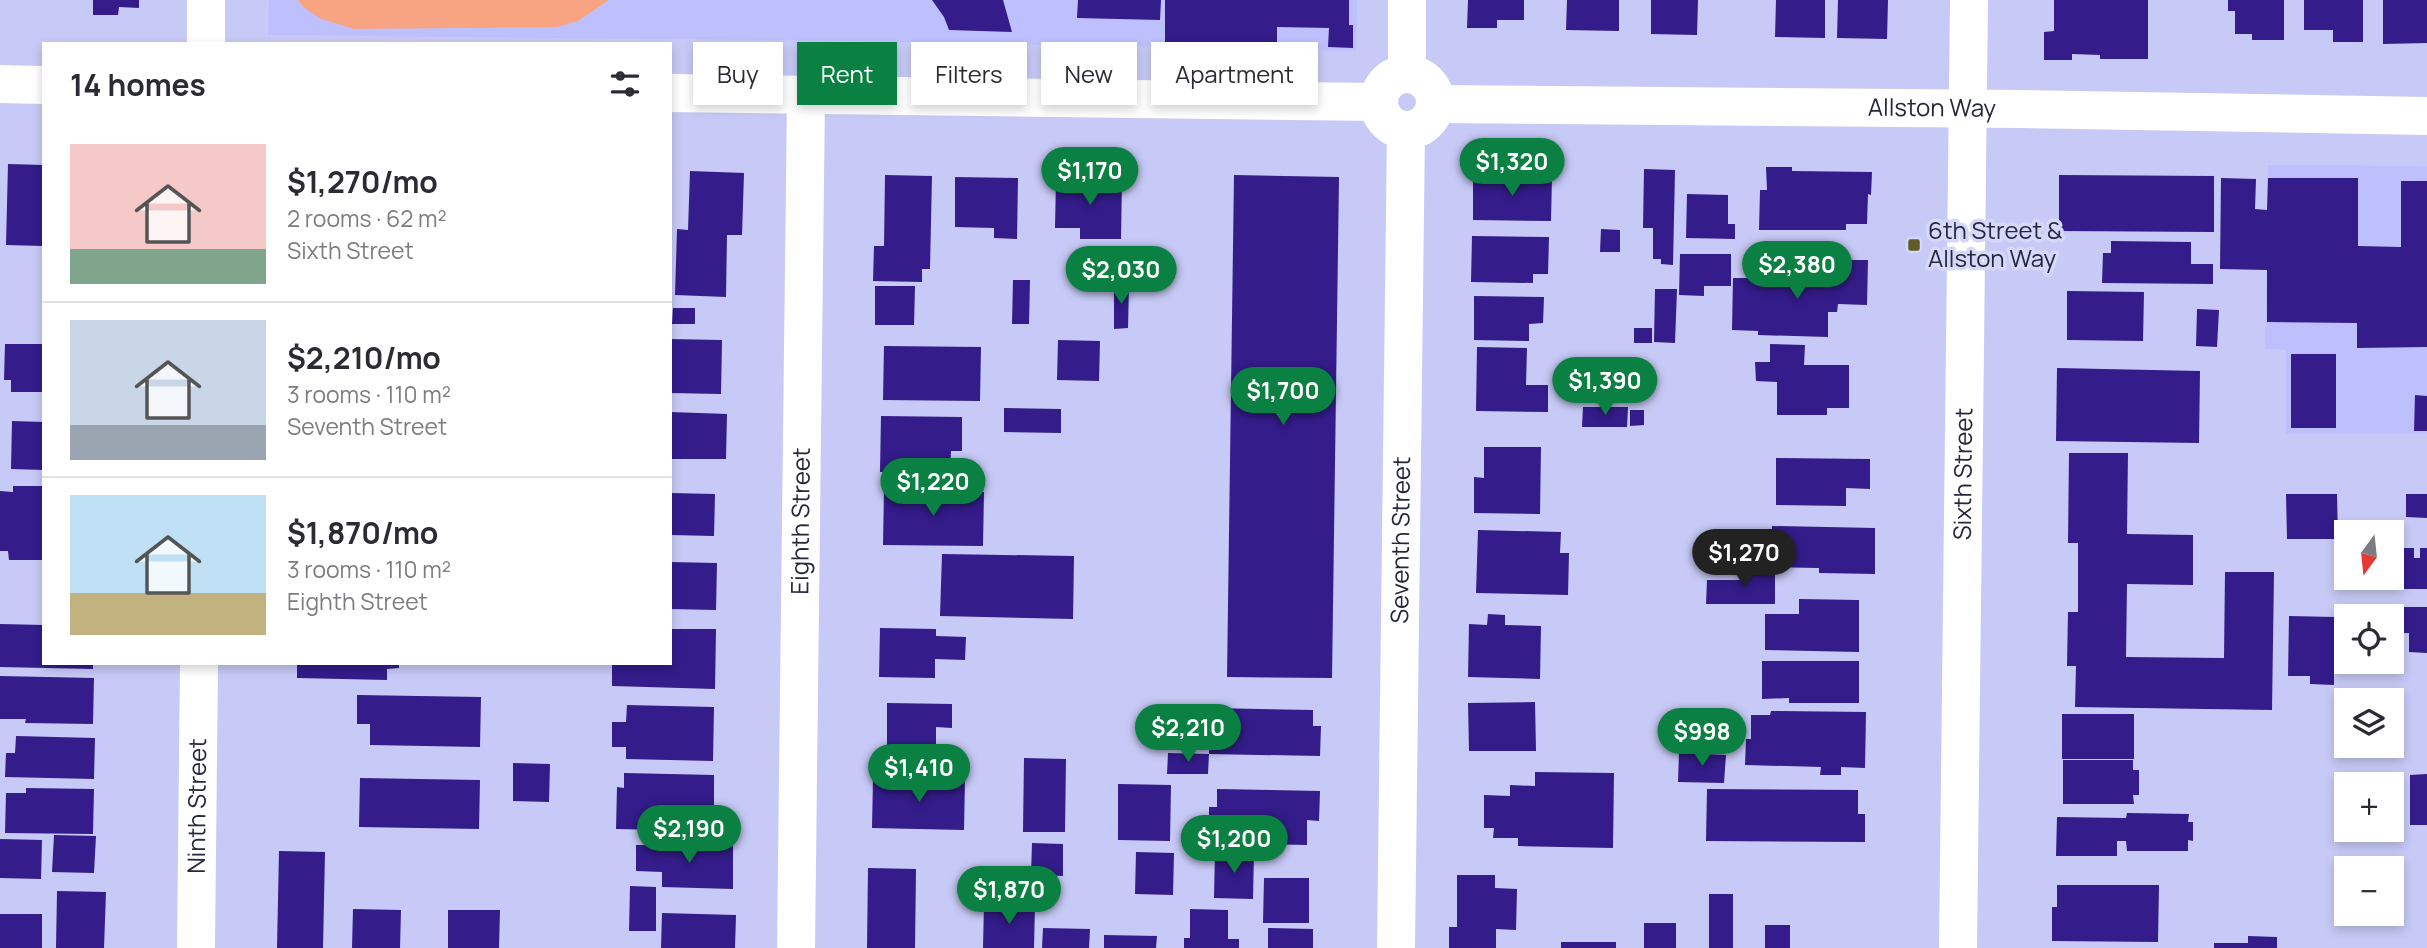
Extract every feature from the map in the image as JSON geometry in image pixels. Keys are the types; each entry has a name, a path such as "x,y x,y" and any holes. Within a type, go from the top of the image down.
{"street":[{"path":"206,0 206,42"},
{"path":"1407,0 1407,74"},
{"name":"Sixth Street","path":"1958,948 1969,0"},
{"path":"1407,74 1418,76 1427,83 1434,93 1435,104 1433,114 1426,124 1406,131 1396,129 1387,122 1380,113 1378,102 1386,83 1396,76 1407,74"},
{"path":"0,84 42,85"},
{"path":"672,93 797,96"},
{"path":"897,97 1378,102"},
{"name":"Allston Way","path":"1435,104 2427,116"},
{"name":"Eighth Street","path":"796,948 806,105"},
{"name":"Seventh Street","path":"1396,948 1406,131"},
{"name":"Ninth Street","path":"196,948 199,665"}],"shaded area":[{"path":"269,0 1357,0 1356,51 1318,50 1318,42 1151,42 1151,47 1137,47 1137,42 1041,42 1041,45 1027,44 1027,42 268,35"},
{"path":"298,0 609,0 578,21 557,27 354,29 321,19 303,7"},
{"path":"2268,165 2427,166 2427,434 2286,434 2286,350 2265,349"}],"building":[{"path":"93,0 139,0 139,8 119,7 118,15 93,15"},
{"path":"932,0 1003,0 1012,32 949,30"},
{"path":"1078,0 1161,0 1160,20 1077,18"},
{"path":"1165,0 1349,0 1349,25 1353,25 1353,48 1328,47 1329,28 1277,27 1277,42 1165,42"},
{"path":"1468,0 1524,0 1524,20 1497,20 1497,28 1467,28"},
{"path":"1567,0 1619,0 1619,31 1566,30"},
{"path":"1651,0 1698,0 1697,35 1651,34"},
{"path":"1776,0 1825,0 1825,38 1775,37"},
{"path":"1838,0 1888,0 1887,39 1837,38"},
{"path":"2054,0 2148,0 2148,59 2100,59 2100,55 2072,54 2072,60 2044,60 2044,32 2054,31"},
{"path":"2228,0 2284,0 2284,40 2252,40 2252,34 2235,34 2235,11 2228,11"},
{"path":"2304,0 2363,0 2363,42 2333,42 2333,30 2304,30"},
{"path":"2383,0 2427,0 2427,43 2383,44"},
{"path":"8,164 42,165 42,246 6,245"},
{"path":"1766,167 1792,167 1792,171 1872,172 1867,224 1846,224 1846,230 1759,230 1760,190 1767,190"},
{"path":"1644,169 1675,170 1673,265 1661,264 1661,259 1653,259 1653,228 1643,228"},
{"path":"690,171 744,173 742,235 727,235 726,297 675,295 677,229 688,230"},
{"path":"885,175 932,176 930,269 922,269 922,282 873,281 874,246 884,246"},
{"path":"1234,175 1339,177 1332,678 1227,677"},
{"path":"1473,175 1552,176 1551,221 1473,220"},
{"path":"2059,175 2214,176 2214,232 2059,231"},
{"path":"955,177 1018,178 1017,239 994,238 994,228 955,227"},
{"path":"1056,178 1122,179 1121,239 1080,239 1080,228 1055,228"},
{"path":"2221,178 2256,179 2255,209 2267,210 2268,178 2358,178 2358,246 2401,247 2401,181 2427,181 2427,347 2357,348 2357,323 2267,322 2267,270 2220,269"},
{"path":"1687,194 1728,195 1728,224 1735,224 1735,239 1686,238"},
{"path":"1601,229 1620,230 1620,252 1600,252"},
{"path":"1472,236 1549,237 1548,274 1533,274 1533,283 1471,282"},
{"path":"2111,241 2191,242 2191,264 2213,264 2213,284 2102,283 2103,253 2111,253"},
{"path":"1680,254 1731,254 1731,286 1704,286 1704,296 1679,295"},
{"path":"1838,260 1868,260 1867,305 1838,304 1837,312 1828,312 1828,337 1758,335 1758,331 1732,330 1733,278 1838,278"},
{"path":"1013,280 1030,280 1029,324 1012,324"},
{"path":"1114,285 1129,285 1128,328 1114,329"},
{"path":"875,286 915,286 914,325 875,325"},
{"path":"1655,289 1677,289 1675,343 1654,342"},
{"path":"2067,291 2144,292 2143,341 2067,340"},
{"path":"1474,296 1544,297 1543,323 1529,324 1529,341 1474,340"},
{"path":"673,308 695,308 695,324 672,324"},
{"path":"2197,309 2219,310 2217,347 2196,346"},
{"path":"1634,328 1652,328 1652,343 1634,343"},
{"path":"672,339 722,340 721,394 672,393"},
{"path":"1058,340 1100,341 1099,381 1057,380"},
{"path":"5,344 42,344 42,392 11,392 11,380 4,380"},
{"path":"1770,344 1805,345 1804,365 1849,365 1849,408 1827,408 1827,415 1777,415 1777,382 1756,381 1755,362 1770,362"},
{"path":"884,346 981,347 980,401 883,400"},
{"path":"1477,347 1527,348 1526,385 1548,385 1548,412 1476,411"},
{"path":"2291,354 2336,354 2336,428 2291,428"},
{"path":"2057,368 2200,371 2199,443 2056,441"},
{"path":"2415,395 2427,396 2427,431 2414,431"},
{"path":"1583,407 1628,407 1627,427 1582,427"},
{"path":"1004,408 1061,409 1061,433 1004,432"},
{"path":"1630,410 1644,410 1644,425 1630,426"},
{"path":"672,412 727,414 726,459 672,459"},
{"path":"881,416 962,417 962,451 951,451 950,474 880,472"},
{"path":"12,421 42,422 42,470 11,469"},
{"path":"1484,447 1541,447 1540,514 1474,513 1474,477 1484,478"},
{"path":"2069,453 2128,453 2127,534 2193,535 2193,585 2127,584 2126,657 2224,658 2225,572 2274,572 2272,710 2075,707 2076,666 2067,666 2068,612 2078,612 2078,543 2068,543"},
{"path":"1776,458 1870,459 1870,489 1846,488 1846,506 1776,505"},
{"path":"13,486 42,486 42,560 9,560 8,551 0,551 0,491 13,492"},
{"path":"884,490 984,492 983,546 883,545"},
{"path":"672,493 715,494 714,536 672,535"},
{"path":"2286,494 2337,494 2338,520 2334,520 2334,539 2287,539"},
{"path":"2406,494 2427,494 2427,518 2406,517"},
{"path":"1772,526 1875,528 1875,574 1819,573 1819,568 1772,567"},
{"path":"1478,530 1561,532 1560,553 1569,553 1568,595 1476,593"},
{"path":"2404,548 2414,548 2414,558 2420,558 2420,548 2427,548 2427,589 2404,589"},
{"path":"942,554 1074,556 1073,619 940,616"},
{"path":"672,562 717,563 716,610 672,609"},
{"path":"1742,569 1775,570 1775,604 1706,604 1707,580 1742,580"},
{"path":"1799,599 1859,600 1859,652 1765,650 1765,614 1799,614"},
{"path":"2404,607 2427,607 2427,653 2409,652 2409,633 2404,633"},
{"path":"1488,614 1505,615 1505,625 1541,626 1540,679 1468,677 1469,624 1487,625"},
{"path":"2289,616 2334,617 2334,685 2310,684 2310,676 2288,676"},
{"path":"0,624 42,625 42,665 93,665 93,669 0,667"},
{"path":"880,628 936,629 936,636 966,637 965,660 935,659 935,678 879,677"},
{"path":"672,629 716,629 715,689 612,686 612,665 672,665"},
{"path":"1762,661 1859,661 1859,703 1789,703 1789,698 1762,699"},
{"path":"297,665 399,665 399,668 387,669 387,680 297,678"},
{"path":"0,676 94,678 93,724 25,723 26,719 0,719"},
{"path":"357,695 481,697 480,747 370,745 370,724 357,724"},
{"path":"1535,702 1536,751 1469,751 1468,703"},
{"path":"887,703 952,704 952,728 936,727 936,752 887,751"},
{"path":"627,705 714,707 713,761 626,759 626,747 612,747 612,722 626,722"},
{"path":"1210,708 1313,710 1313,726 1321,726 1320,756 1209,754"},
{"path":"1771,711 1866,712 1865,768 1841,767 1841,775 1820,775 1821,767 1745,765 1746,739 1751,739 1751,715 1770,715"},
{"path":"2062,714 2134,714 2134,759 2062,759"},
{"path":"16,736 95,738 94,779 5,777 6,753 15,753"},
{"path":"1168,753 1209,754 1208,774 1167,774"},
{"path":"1679,753 1726,755 1724,783 1678,782"},
{"path":"1024,758 1066,759 1065,832 1023,832"},
{"path":"2063,760 2133,760 2133,770 2139,770 2139,795 2133,795 2134,804 2063,804"},
{"path":"513,763 550,764 549,802 513,801"},
{"path":"1535,772 1614,773 1613,848 1518,846 1518,838 1493,838 1494,828 1484,828 1484,795 1510,796 1510,785 1535,786"},
{"path":"624,773 714,775 714,831 616,829 617,787 624,788"},
{"path":"2427,774 2427,825 2410,825 2410,775"},
{"path":"360,778 480,780 479,829 359,827"},
{"path":"873,778 965,779 964,830 872,828"},
{"path":"1118,784 1171,785 1170,841 1118,840"},
{"path":"26,788 94,789 93,834 5,833 6,793 26,793"},
{"path":"1217,789 1320,791 1319,821 1307,820 1307,845 1216,843 1216,837 1209,837 1209,807 1217,807"},
{"path":"1707,789 1858,790 1858,814 1865,814 1865,842 1706,841"},
{"path":"2127,813 2189,814 2188,822 2193,822 2193,841 2188,840 2188,851 2127,851 2126,841 2117,841 2117,856 2056,856 2057,817 2126,818"},
{"path":"54,835 96,836 94,873 52,872"},
{"path":"0,839 42,840 41,879 0,878"},
{"path":"1032,843 1063,844 1063,876 1031,875"},
{"path":"636,845 733,846 733,889 662,887 662,872 636,871"},
{"path":"279,851 325,852 323,948 277,948"},
{"path":"1215,851 1254,852 1253,899 1214,898"},
{"path":"1136,852 1174,853 1173,895 1135,894"},
{"path":"868,868 916,869 915,948 867,948"},
{"path":"1457,875 1495,875 1495,888 1517,889 1516,930 1496,929 1496,948 1449,948 1449,927 1457,927"},
{"path":"1264,878 1309,878 1309,923 1263,923"},
{"path":"2057,885 2159,885 2158,942 2052,941 2052,907 2057,907"},
{"path":"630,886 656,887 656,931 629,931"},
{"path":"57,891 106,892 104,948 56,948"},
{"path":"1709,894 1733,894 1733,948 1709,948"},
{"path":"984,903 1035,904 1034,948 983,948"},
{"path":"353,909 401,910 400,948 352,948"},
{"path":"1190,909 1228,910 1228,939 1239,939 1239,948 1184,948 1184,938 1190,938"},
{"path":"448,910 500,910 499,948 448,948"},
{"path":"662,913 736,915 735,948 661,948"},
{"path":"0,914 42,914 42,948 0,948"},
{"path":"1644,923 1676,923 1676,948 1644,948"},
{"path":"1765,925 1790,925 1790,948 1765,948"},
{"path":"1043,928 1090,929 1089,948 1042,948"},
{"path":"1268,928 1313,929 1313,948 1268,948"},
{"path":"1104,935 1157,936 1156,948 1104,948"},
{"path":"2248,936 2277,937 2277,948 2214,948 2214,943 2248,943"},
{"path":"1561,942 1616,942 1616,948 1561,948"}],"place":[{"name":"6th Street & Allston Way","path":"1914,245"}]}
